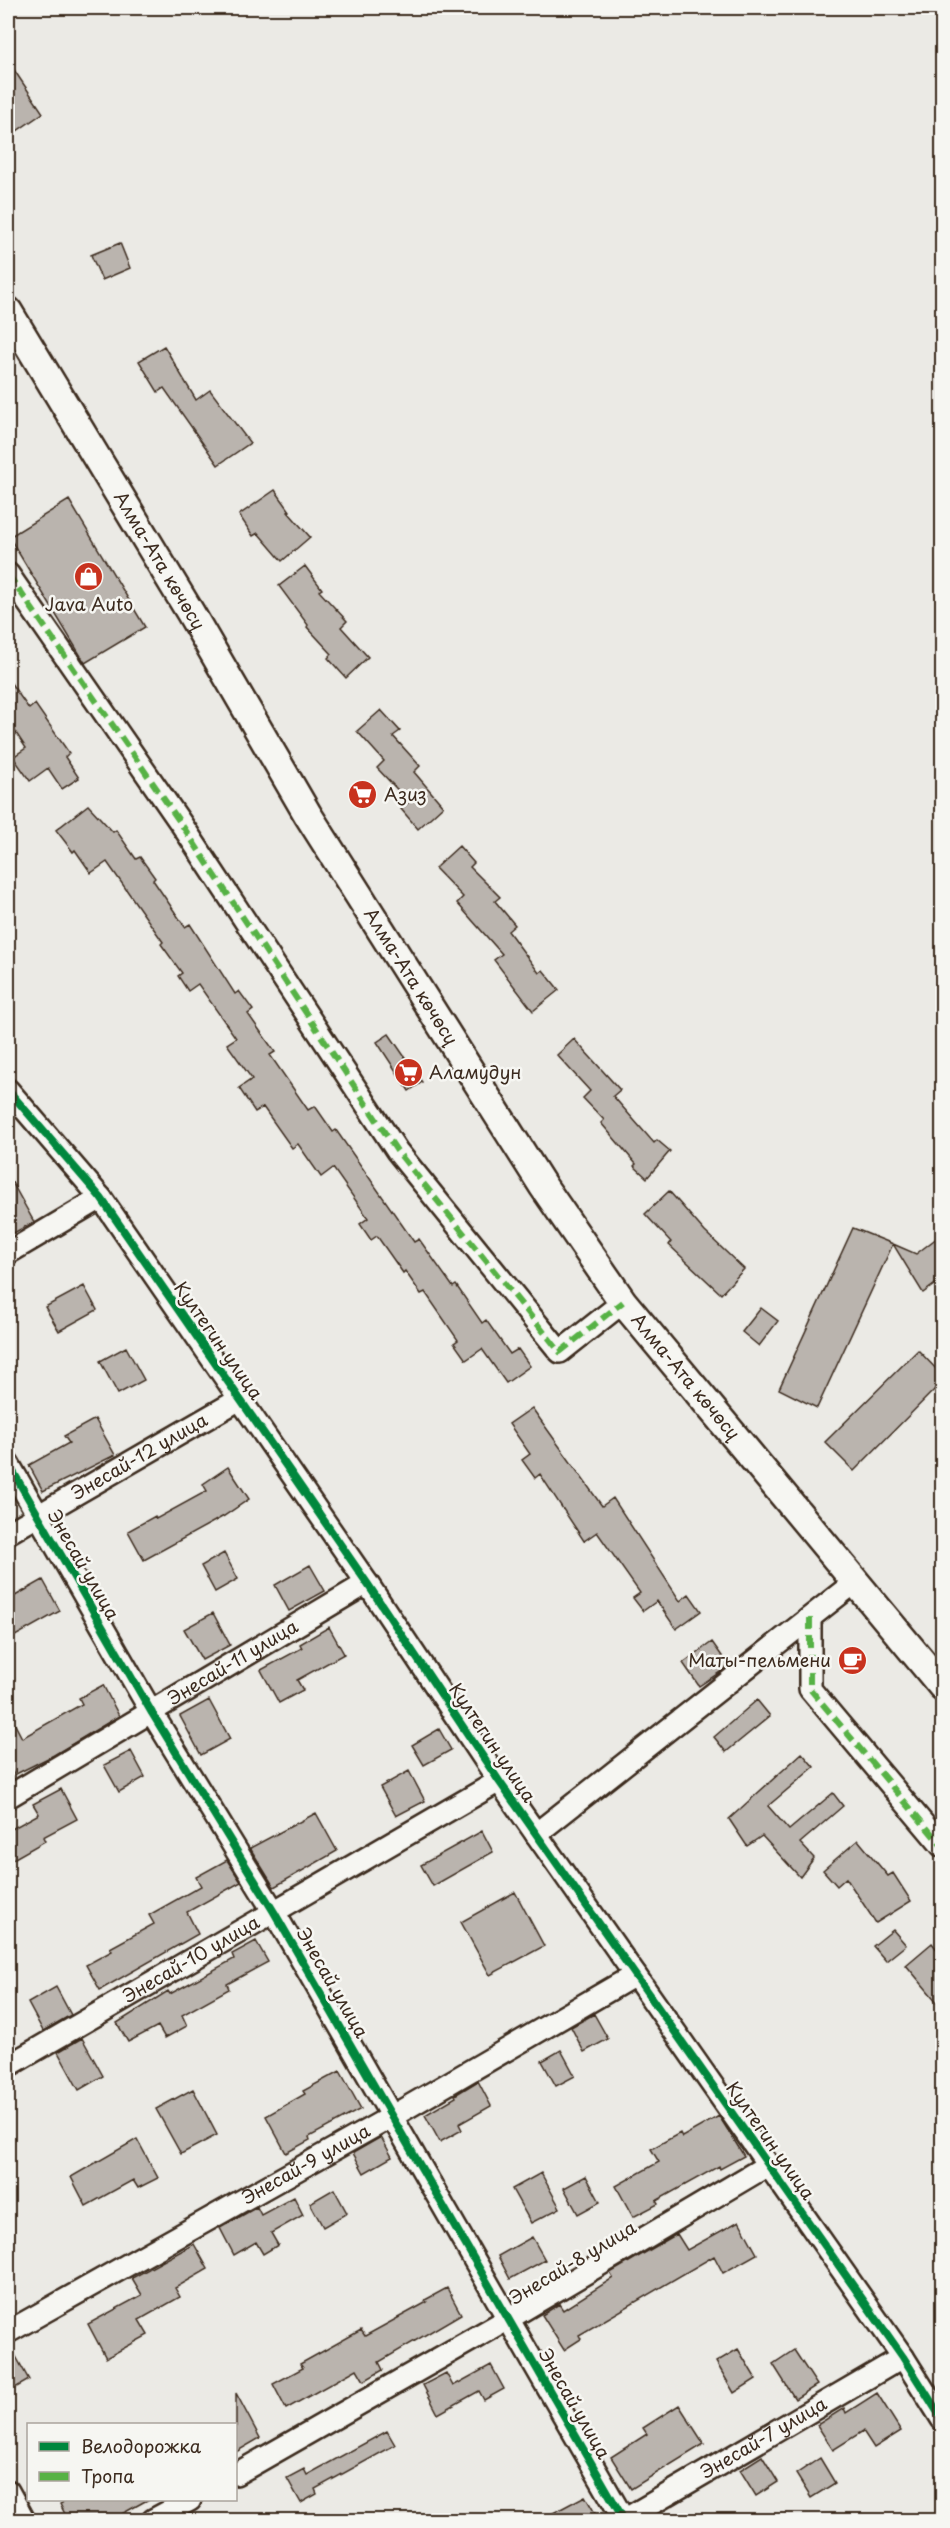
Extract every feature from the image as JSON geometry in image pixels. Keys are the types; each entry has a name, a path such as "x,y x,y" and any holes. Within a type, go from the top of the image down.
{"main road":[{"name":"Алма-Ата көчөсү","path":"8,311 190,612 308,815 543,1186 623,1302 942,1686"}],"street":[{"path":"8,574 188,835 397,1151 560,1352 623,1302"},
{"name":"Култегин улица","path":"8,1090 101,1198 367,1583 499,1781 903,2357 942,2419"},
{"path":"8,1253 101,1198"},
{"name":"Энесай-12 улица","path":"8,1533 240,1400"},
{"name":"Энесай улица","path":"8,1464 152,1713 274,1912 624,2520"},
{"path":"536,1834 855,1582"},
{"name":"Энесай-11 улица","path":"8,1797 367,1583"},
{"path":"810,1618 810,1689 942,1846"},
{"name":"Энесай-10 улица","path":"8,2066 499,1781"},
{"name":"Энесай-9 улица","path":"8,2332 391,2117 635,1976"},
{"name":"Энесай-8 улица","path":"237,2473 508,2319 768,2165"},
{"name":"Энесай-7 улица","path":"624,2520 903,2357"},
{"path":"8,2491 24,2520"},
{"path":"153,2520 186,2501"}],"building":[{"path":"8,61 43,113 8,137"},
{"path":"120,243 130,268 102,280 91,255"},
{"path":"164,346 196,400 210,390 250,443 218,465 164,388 158,392 139,361"},
{"path":"275,490 290,511 288,512 310,537 282,561 258,533 253,536 239,515"},
{"path":"69,500 145,627 85,663 9,537"},
{"path":"305,566 322,589 319,591 347,621 341,627 368,657 346,678 328,658 332,654 307,627 308,625 279,586"},
{"path":"8,679 29,709 35,704 69,753 65,757 79,778 62,789 48,768 30,781 13,757 26,748 8,721"},
{"path":"381,710 400,731 393,736 420,766 414,772 443,806 418,829 401,809 409,802 377,768 384,761 357,731"},
{"path":"88,805 113,832 116,830 136,859 140,857 185,927 190,924 235,994 239,991 253,1010 248,1014 275,1052 270,1055 308,1110 315,1106 333,1132 336,1130 414,1242 419,1239 453,1287 456,1285 482,1323 486,1320 510,1354 518,1349 530,1366 506,1383 482,1349 466,1360 454,1343 458,1340 425,1292 421,1294 405,1271 403,1273 377,1236 371,1240 360,1224 368,1218 333,1168 321,1177 298,1144 292,1148 263,1107 255,1112 239,1088 252,1079 227,1044 236,1038 198,984 188,991 178,976 182,973 161,944 163,942 107,862 91,873 75,850 73,852 56,830"},
{"path":"459,846 474,863 470,867 500,897 495,901 515,925 508,931 539,973 543,970 559,990 533,1011 494,960 502,954 457,903 463,897 435,868"},
{"path":"389,1034 422,1082 409,1091 377,1042"},
{"path":"574,1039 620,1090 613,1096 654,1143 657,1140 670,1151 647,1178 634,1166 636,1164 601,1123 604,1120 583,1098 590,1091 557,1055"},
{"path":"8,1175 34,1222 8,1236"},
{"path":"669,1191 705,1232 744,1269 721,1294 669,1245 671,1242 645,1214"},
{"path":"853,1228 893,1244 817,1408 779,1389"},
{"path":"942,1234 942,1279 923,1293 893,1244 916,1254"},
{"path":"84,1286 97,1310 59,1331 45,1307"},
{"path":"761,1308 778,1321 759,1346 742,1332"},
{"path":"126,1347 144,1380 118,1394 100,1361"},
{"path":"918,1350 942,1375 942,1382 854,1471 825,1442"},
{"path":"532,1408 602,1506 613,1498 680,1601 689,1594 701,1611 676,1629 657,1601 643,1611 633,1598 640,1593 597,1532 584,1541 540,1474 535,1478 522,1460 530,1454 509,1424"},
{"path":"95,1419 115,1455 43,1491 29,1465 69,1443 64,1436"},
{"path":"228,1467 249,1499 224,1516 144,1560 128,1531 155,1516 156,1519 207,1491 203,1484"},
{"path":"224,1553 238,1579 215,1592 201,1566"},
{"path":"310,1565 325,1591 289,1611 275,1585"},
{"path":"43,1580 60,1611 8,1640 8,1600"},
{"path":"213,1613 230,1645 202,1660 184,1629"},
{"path":"329,1627 344,1654 297,1680 303,1690 279,1703 261,1670 302,1648 300,1644"},
{"path":"712,1642 729,1666 699,1686 683,1663"},
{"path":"103,1685 119,1716 54,1755 14,1775 8,1764 8,1711 22,1738 82,1704 79,1698"},
{"path":"209,1700 230,1739 201,1755 180,1716"},
{"path":"757,1700 770,1716 726,1752 714,1737"},
{"path":"439,1729 451,1750 424,1765 412,1745"},
{"path":"131,1751 145,1777 119,1792 104,1765"},
{"path":"802,1753 814,1767 768,1806 789,1830 833,1793 843,1806 800,1843 814,1858 800,1877 762,1836 747,1846 729,1819"},
{"path":"409,1771 425,1801 396,1816 380,1787"},
{"path":"61,1789 77,1819 43,1837 45,1841 8,1862 8,1831 39,1814 33,1804"},
{"path":"316,1813 337,1851 274,1887 250,1848"},
{"path":"482,1831 493,1852 433,1886 421,1865"},
{"path":"858,1840 888,1876 893,1873 911,1901 876,1923 846,1878 837,1886 823,1870"},
{"path":"227,1860 241,1882 187,1912 198,1934 100,1990 86,1965 112,1951 110,1948 154,1924 149,1915 201,1886 196,1877"},
{"path":"515,1892 544,1946 490,1975 461,1922"},
{"path":"893,1930 906,1945 886,1961 873,1946"},
{"path":"256,1941 268,1962 227,1984 229,1989 182,2015 187,2026 165,2038 158,2026 128,2042 117,2023 168,1991 170,1994 234,1959 232,1954"},
{"path":"932,1943 942,1956 942,2008 906,1965"},
{"path":"56,1987 71,2015 43,2031 28,2003"},
{"path":"594,2014 608,2039 584,2052 571,2027"},
{"path":"82,2038 103,2076 79,2090 58,2052"},
{"path":"561,2050 575,2076 556,2086 542,2061"},
{"path":"340,2071 361,2109 309,2137 310,2140 286,2153 266,2116 305,2094 303,2091"},
{"path":"478,2081 491,2106 459,2124 462,2130 440,2142 425,2115"},
{"path":"193,2089 217,2135 181,2154 156,2109"},
{"path":"719,2116 744,2156 720,2169 719,2166 656,2201 658,2204 633,2217 616,2186 659,2162 651,2149 680,2133 682,2137"},
{"path":"381,2137 392,2157 364,2173 353,2153"},
{"path":"137,2139 158,2178 138,2188 133,2180 86,2206 71,2177"},
{"path":"541,2173 560,2208 531,2223 512,2189"},
{"path":"586,2176 600,2202 578,2214 564,2188"},
{"path":"334,2189 347,2213 323,2227 310,2203"},
{"path":"294,2197 303,2215 271,2233 278,2245 263,2254 256,2242 234,2255 220,2228 257,2207 261,2215"},
{"path":"739,2221 757,2254 723,2273 714,2256 579,2335 581,2339 564,2350 542,2315 559,2304 563,2310 613,2278 610,2273 677,2234 687,2250"},
{"path":"532,2237 545,2260 510,2279 498,2256"},
{"path":"194,2244 208,2269 175,2288 180,2297 139,2320 148,2335 106,2358 88,2324 142,2295 132,2278"},
{"path":"447,2288 461,2314 379,2362 383,2370 364,2381 357,2369 286,2409 273,2384 303,2368 300,2364 361,2330 365,2336 427,2302 425,2300"},
{"path":"8,2345 29,2380 8,2392"},
{"path":"738,2349 756,2379 734,2393 716,2362"},
{"path":"794,2350 817,2385 795,2399 773,2364"},
{"path":"491,2365 504,2389 484,2400 479,2391 438,2414 423,2385 446,2373 453,2386"},
{"path":"236,2393 260,2438 237,2451"},
{"path":"877,2393 901,2431 874,2448 863,2431 833,2450 817,2425 844,2408 846,2413"},
{"path":"679,2405 704,2444 631,2489 611,2457 647,2434 643,2428"},
{"path":"387,2431 395,2445 315,2489 317,2494 301,2503 287,2478 304,2469 307,2475"},
{"path":"762,2456 778,2482 756,2496 740,2470"},
{"path":"820,2458 835,2483 811,2498 796,2474"},
{"path":"585,2496 595,2513 582,2520 540,2520"},
{"path":"65,2501 145,2501 111,2520 68,2520 60,2504"}],"marked path":[{"path":"8,574 182,825 397,1151 560,1352 623,1302"},
{"path":"810,1618 810,1689 942,1846"}],"cycle path":[{"path":"8,1090 101,1198 367,1583 499,1781 903,2357 942,2419"},
{"path":"8,1463 152,1713 274,1912 624,2520"}],"place":[{"name":"Java Auto","path":"89,576"},
{"name":"Азиз","path":"363,795"},
{"name":"Аламудун","path":"408,1073"},
{"name":"Маты-пельмени","path":"852,1661"}]}
